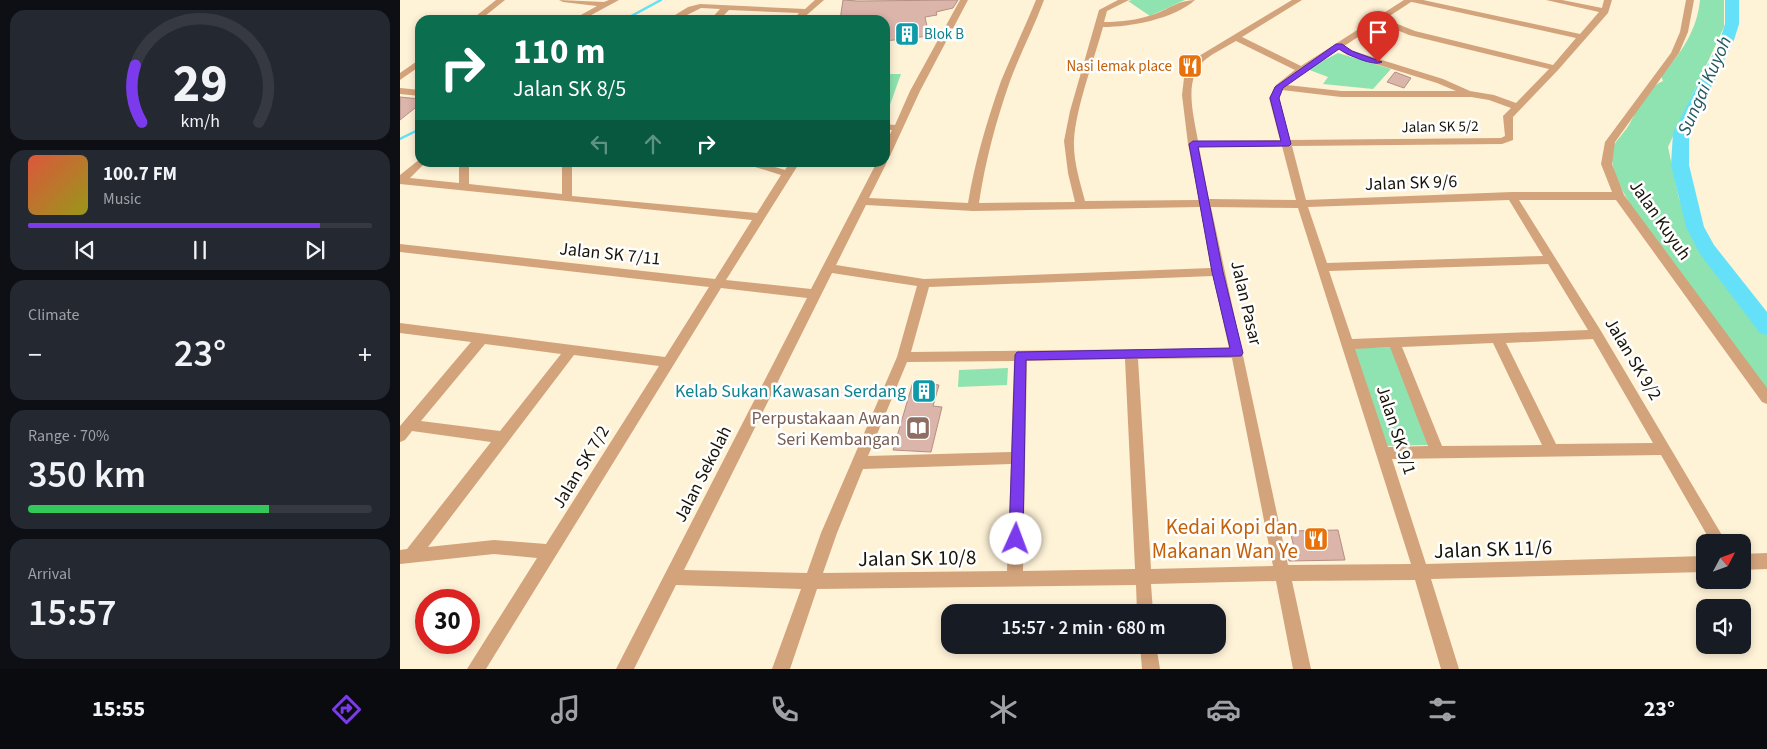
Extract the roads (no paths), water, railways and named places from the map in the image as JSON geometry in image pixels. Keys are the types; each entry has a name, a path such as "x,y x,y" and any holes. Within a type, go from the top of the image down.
{"street":[{"path":"482,15 501,0"},
{"path":"564,0 606,4"},
{"path":"585,15 615,0"},
{"path":"802,15 820,0"},
{"path":"890,146 915,91 964,0"},
{"path":"973,207 977,180 990,126 1006,80 1040,0"},
{"path":"1081,206 1073,173 1069,141 1103,10 1125,0"},
{"path":"1099,24 1111,25 1147,20 1191,0"},
{"name":"Jalan Pasar","path":"1297,0 1202,58 1189,78 1187,95 1193,144 1204,204 1237,353 1302,669"},
{"path":"1279,87 1301,70 1410,0 1582,37"},
{"path":"1550,0 1605,11"},
{"name":"Jalan SK 5/2","path":"1193,144 1502,141 1510,138 1507,119 1605,11 1608,0"},
{"name":"Jalan Kuyuh","path":"1690,0 1684,32 1676,53 1610,142 1605,154 1605,165 1619,196 1767,398"},
{"path":"679,15 696,6 806,11"},
{"path":"719,15 727,8"},
{"path":"1380,20 1412,33 1555,68"},
{"path":"1235,37 1301,70"},
{"path":"1339,46 1350,53 1440,80 1471,94"},
{"path":"400,77 405,70"},
{"path":"1279,87 1341,94 1471,94 1491,97 1518,108"},
{"name":"Jalan SK 9/1","path":"1279,87 1274,98 1302,204 1421,572 1450,669"},
{"path":"400,92 415,93"},
{"path":"890,127 899,128"},
{"path":"401,181 416,167"},
{"path":"464,167 464,186"},
{"path":"567,167 567,198"},
{"path":"762,167 788,174"},
{"name":"Jalan SK 7/2","path":"476,669 551,552 667,362 793,167"},
{"name":"Jalan Sekolah","path":"625,669 879,167"},
{"path":"401,181 760,217"},
{"name":"Jalan SK 9/6","path":"862,201 973,207 1302,204 1512,196 1619,196"},
{"name":"Jalan SK 9/2","path":"1512,196 1597,334 1714,534"},
{"name":"Jalan SK 7/11","path":"400,248 815,294"},
{"path":"1322,267 1552,260"},
{"path":"829,268 924,283 1218,272"},
{"path":"781,669 829,533 903,357 924,283"},
{"path":"400,328 667,362"},
{"path":"1346,344 1597,334"},
{"path":"404,431 482,338"},
{"path":"1497,338 1552,450"},
{"path":"1394,342 1437,452"},
{"path":"406,556 504,438 571,350"},
{"path":"903,357 1237,353"},
{"path":"1131,354 1144,604"},
{"path":"1015,578 1021,355"},
{"path":"404,431 504,438"},
{"path":"1382,453 1664,448"},
{"path":"860,463 1018,458"},
{"path":"406,556 494,547 551,552"},
{"path":"1751,562 1767,561"},
{"name":"Jalan SK 11/6","path":"1282,573 1421,572 1696,564"},
{"name":"Jalan SK 10/8","path":"672,577 812,581 1282,573"},
{"path":"1149,654 1151,669"}],"waterway":[{"path":"633,15 661,0"},
{"name":"Sungai Kuyoh","path":"1732,0 1732,24 1727,40 1681,133 1680,165 1695,227 1707,249 1767,327"},
{"path":"400,139 415,132"}],"place":[{"name":"Blok B","path":"907,34"},
{"name":"Nasi lemak place","path":"1190,66"},
{"name":"Kelab Sukan Kawasan Serdang","path":"924,391"},
{"name":"Perpustakaan Awan Seri Kembangan","path":"918,428"},
{"name":"Kedai Kopi dan Makanan Wan Ye","path":"1316,539"}]}
